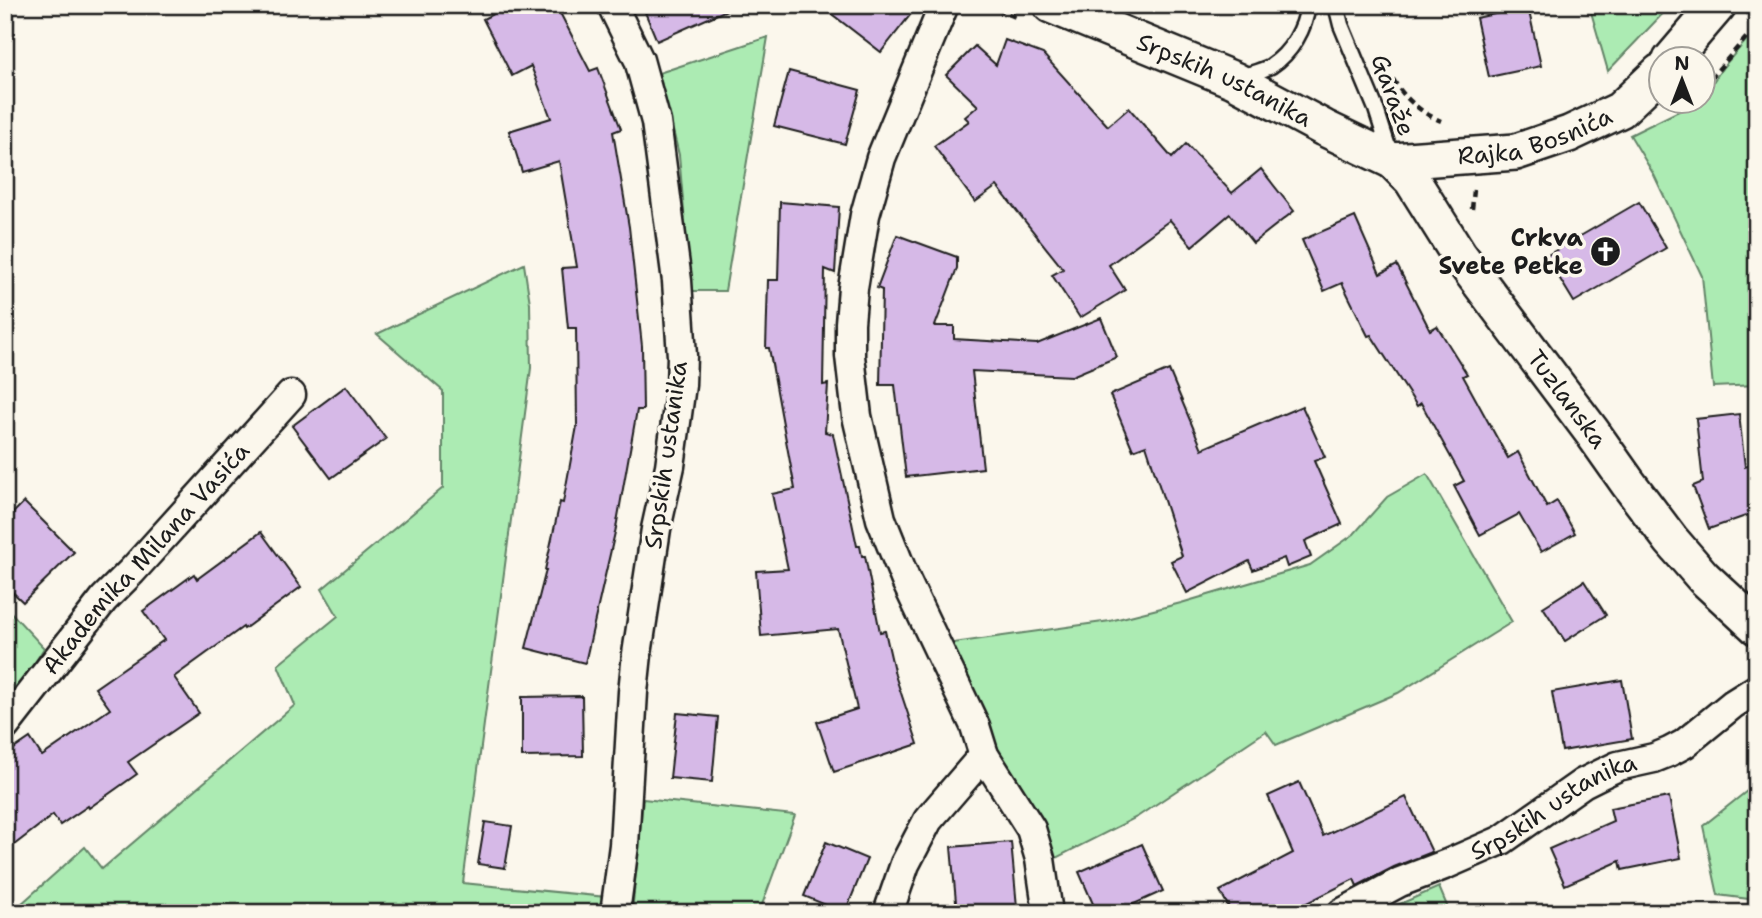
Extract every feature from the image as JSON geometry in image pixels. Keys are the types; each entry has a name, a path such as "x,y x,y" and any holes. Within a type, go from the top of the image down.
{"street":[{"name":"Srpskih ustanika","path":"612,5 639,60 656,122 677,281 682,356 681,385 670,466 656,529 636,667 624,845 615,913"},
{"path":"944,5 881,158 866,215 853,288 850,356 857,416 881,519 906,580 975,726 984,755 1031,829 1040,859 1048,913"},
{"path":"1683,46 1718,5"},
{"name":"Srpskih ustanika","path":"1037,12 1234,80 1393,162"},
{"name":"Rajka Bosnića","path":"1393,162 1516,152 1570,134 1620,110 1646,86"},
{"name":"Tuzlanska","path":"1393,162 1412,180 1459,255 1671,540 1703,577 1757,627"},
{"name":"Akademika Milana Vasića","path":"5,726 104,599 132,572 290,396"},
{"name":"Srpskih ustanika","path":"1342,913 1400,881 1502,840 1583,783 1599,775 1618,766 1654,758 1684,744 1733,704 1757,689"},
{"path":"888,913 905,864 928,820 984,755"}],"lane":[{"path":"1234,80 1270,66 1290,49 1301,30 1308,5"},
{"name":"Garaže","path":"1335,5 1376,109 1393,162"}],"path":[{"path":"986,5 1037,12"},
{"path":"1716,73 1752,31 1757,21"},
{"path":"1388,71 1400,92 1424,113 1450,123"},
{"path":"1472,220 1474,188"}],"green space":[{"path":"1589,5 1671,5 1608,71"},
{"path":"1757,28 1757,385 1713,387 1702,276 1654,175 1630,135 1669,116 1716,116 1716,78"},
{"path":"768,37 725,291 691,291 679,155 659,73"},
{"path":"524,264 530,303 531,368 463,883 606,897 601,913 11,913 85,847 102,869 295,705 278,665 338,616 322,589 443,488 443,391 377,334"},
{"path":"1427,474 1512,622 1398,693 1276,745 1266,731 1137,817 1054,859 1023,792 997,753 946,644 1110,621 1310,565 1354,534 1387,497"},
{"path":"5,606 44,648 5,710"},
{"path":"1757,783 1757,900 1718,895 1703,826"},
{"path":"643,799 795,815 759,913 632,913"},
{"path":"1439,887 1450,913 1385,913 1400,904"}],"building":[{"path":"510,5 556,5 590,71 598,68 621,129 613,132 629,227 642,346 643,410 637,410 616,528 585,663 526,648 560,502 563,503 577,426 576,328 568,328 562,268 577,267 559,161 522,172 509,131 551,118 531,66 512,76 483,19"},
{"path":"642,5 738,5 657,41"},
{"path":"820,5 918,5 881,52"},
{"path":"1528,7 1541,66 1489,77 1476,18"},
{"path":"1005,40 1043,54 1108,126 1129,108 1172,158 1186,144 1232,193 1261,169 1294,211 1253,243 1230,214 1192,246 1170,220 1109,265 1125,290 1080,318 1052,275 1063,269 997,186 975,202 934,146 969,121 965,117 978,106 946,75 975,46 996,65"},
{"path":"789,71 860,90 845,144 774,126"},
{"path":"780,202 839,207 835,273 825,269 823,385 828,384 825,432 833,434 857,546 860,546 862,556 865,556 880,632 885,631 895,675 918,744 834,772 817,722 857,709 838,629 761,636 756,571 788,569 772,494 795,489 769,348 766,348 768,280 778,280"},
{"name":"Crkva Svete Petke","path":"1639,202 1666,248 1574,302 1546,256"},
{"path":"1355,217 1380,274 1397,265 1430,330 1437,326 1467,374 1463,376 1508,458 1518,452 1547,507 1557,501 1575,533 1541,552 1519,514 1480,535 1454,486 1464,481 1421,403 1417,406 1371,335 1368,336 1342,283 1324,291 1302,240"},
{"path":"897,235 957,257 957,268 935,326 954,326 954,339 1037,344 1101,318 1117,357 1072,376 972,371 983,468 906,477 895,385 880,385 882,290 877,288"},
{"path":"1169,370 1202,449 1302,406 1325,457 1314,461 1342,524 1305,541 1311,557 1287,567 1284,558 1253,570 1249,561 1187,593 1171,561 1182,556 1146,445 1133,450 1110,395"},
{"path":"346,386 386,439 331,478 292,426"},
{"path":"1739,414 1745,467 1757,463 1757,512 1709,529 1693,486 1703,482 1696,419"},
{"path":"24,502 74,552 23,602 5,585 5,521"},
{"path":"261,532 301,587 174,677 199,713 128,762 137,774 60,825 53,815 5,852 5,755 30,738 42,756 110,709 95,688 164,640 143,611 194,574 197,579"},
{"path":"1584,581 1606,615 1565,641 1543,607"},
{"path":"1622,680 1632,739 1562,751 1552,692"},
{"path":"582,696 583,756 522,757 522,697"},
{"path":"677,713 718,717 712,782 670,778"},
{"path":"1299,782 1323,836 1406,797 1432,852 1357,886 1354,879 1287,913 1232,913 1220,891 1293,853 1268,796"},
{"path":"1669,797 1681,858 1622,870 1620,861 1565,885 1549,849 1613,821 1610,808"},
{"path":"485,822 512,826 505,868 478,864"},
{"path":"826,842 867,859 845,913 804,896"},
{"path":"1011,842 1017,907 957,913 951,847"},
{"path":"1142,844 1163,891 1114,913 1097,913 1079,872"}],"place":[{"name":"Crkva Svete Petke","path":"1606,252"}]}
